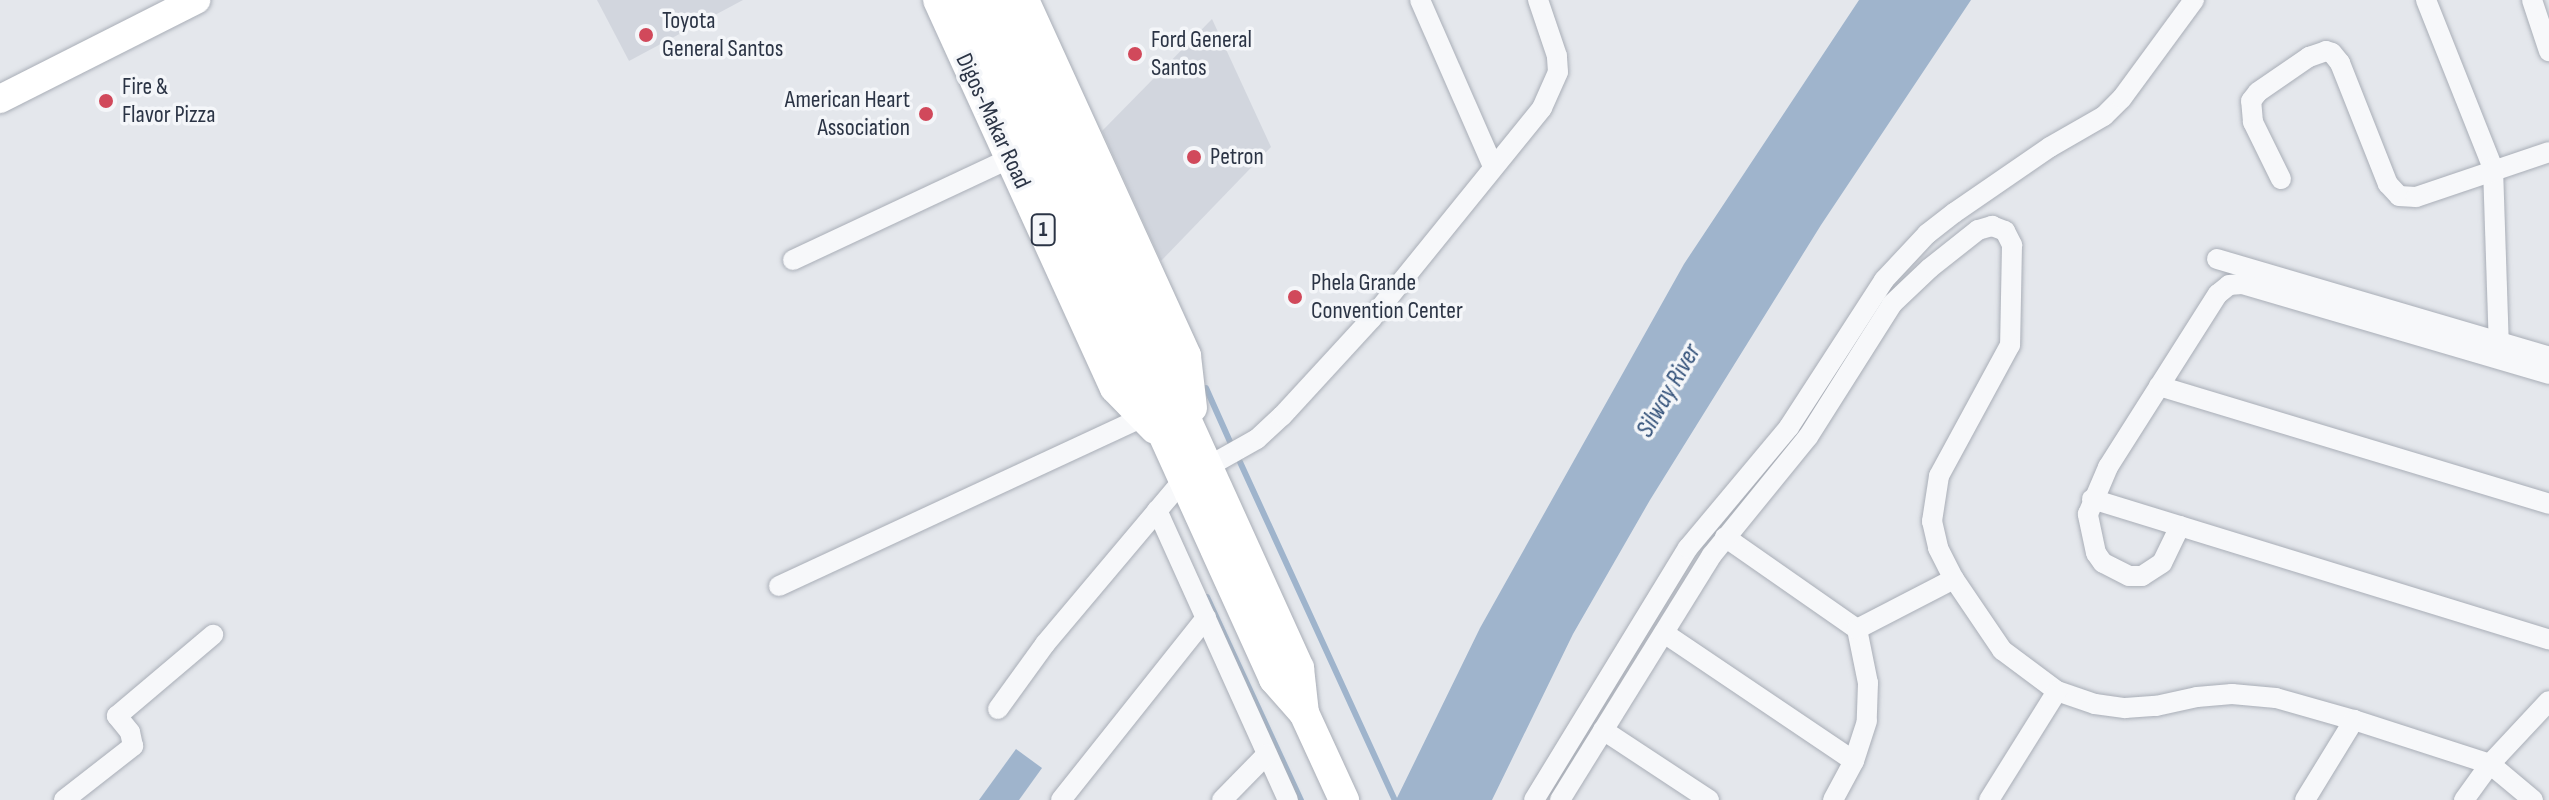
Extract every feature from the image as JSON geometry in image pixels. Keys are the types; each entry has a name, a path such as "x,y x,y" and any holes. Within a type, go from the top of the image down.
{"main road":[{"path":"0,99 196,0"},
{"name":"Digos-Makar Road","path":"938,0 1115,388 1143,417 1182,439"},
{"name":"Digos-Makar Road","path":"966,0 1182,439"},
{"name":"Digos-Makar Road","path":"996,0 1197,472 1274,679 1304,713 1344,800"},
{"name":"Digos-Makar Road","path":"1024,0 1186,356 1182,439"}],"street":[{"path":"1420,0 1493,166"},
{"path":"998,709 1045,644 1157,510 1197,472 1257,439 1282,416 1372,318 1542,108 1558,72 1557,56 1538,0"},
{"path":"1534,800 1688,548 1789,427 1884,280 1927,234 1954,213 2050,147 2104,116 2122,98 2194,0"},
{"path":"2426,0 2493,168 2499,345"},
{"path":"2532,0 2549,51"},
{"path":"2281,179 2253,122 2251,101 2258,92 2309,57 2326,51 2340,63 2392,191 2416,197 2493,168 2549,152"},
{"path":"793,260 1011,158"},
{"path":"1560,800 1725,537 1808,437 1884,315 1902,292 1972,235 1992,226 2005,231 2012,245 2012,332 2005,360 1955,443 1933,497 1932,521 1938,548 1954,579 2002,650 2057,691 2125,708 2156,706 2197,697 2247,695 2276,698 2354,720 2490,764 2533,800"},
{"path":"2217,259 2499,345 2549,357"},
{"path":"2180,526 2162,563 2142,576 2129,576 2103,563 2096,553 2088,528 2092,499 2108,467 2218,294 2233,283 2549,374"},
{"path":"2159,386 2549,504"},
{"path":"779,586 1143,417"},
{"path":"2092,499 2549,640"},
{"path":"1157,510 1288,800"},
{"path":"1725,537 1857,629 1869,703 1854,761 1833,800"},
{"path":"1857,629 1954,579"},
{"path":"1061,800 1206,618"},
{"path":"1664,633 1854,761"},
{"path":"64,800 133,746 130,732 117,716 213,635"},
{"path":"1989,800 2057,691"},
{"path":"2464,800 2490,764 2549,701"},
{"path":"2305,800 2354,720"},
{"path":"1603,730 1709,800"},
{"path":"1222,800 1267,754"}],"shaded area":[{"name":"Toyota General Santos","path":"597,0 743,0 629,61"},
{"path":"1212,19 1271,147 1161,261 1102,131"}],"water":[{"name":"Silway River","path":"1859,0 1971,0 1821,225 1650,500 1573,634 1492,800 1396,800 1480,628 1684,264"},
{"path":"1016,749 1042,768 1019,800 979,800"}],"waterway":[{"path":"1206,388 1231,444"},
{"path":"1240,462 1395,800"},
{"path":"1207,597 1301,800"}],"place":[{"name":"Toyota General Santos","path":"646,35"},
{"name":"Ford General Santos","path":"1135,54"},
{"name":"Fire & Flavor Pizza","path":"106,101"},
{"name":"American Heart Association","path":"926,114"},
{"name":"Petron","path":"1194,157"},
{"name":"Phela Grande Convention Center","path":"1295,297"}]}
